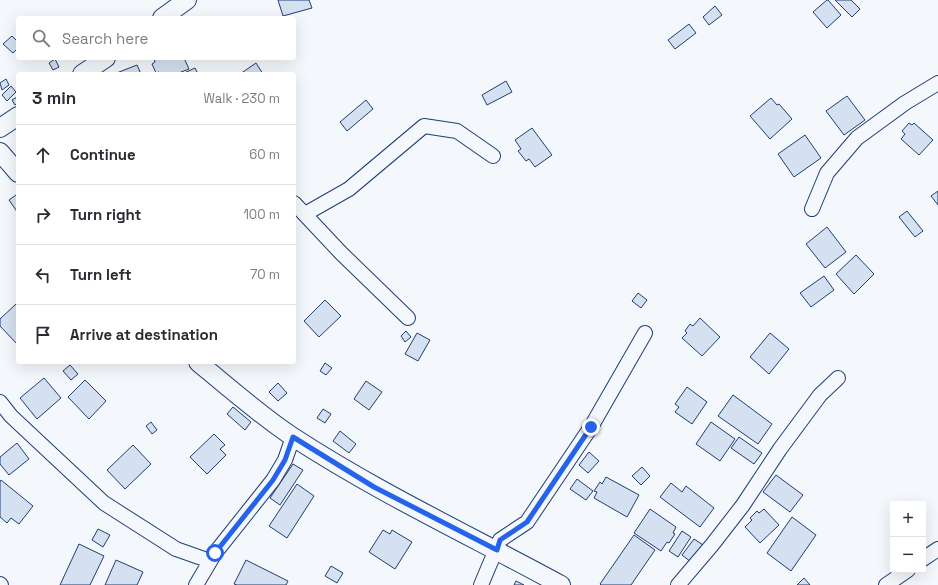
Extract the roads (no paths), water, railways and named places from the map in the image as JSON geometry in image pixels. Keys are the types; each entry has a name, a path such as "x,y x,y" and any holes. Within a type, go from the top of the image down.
{"street":[{"path":"85,72 103,60"},
{"path":"812,209 827,173 857,138 905,103 938,83"},
{"path":"0,128 16,117"},
{"path":"305,214 349,189 424,126 457,131 493,156"},
{"path":"0,152 16,171"},
{"path":"296,205 341,253 408,318"},
{"path":"481,585 500,540 527,522 591,427 645,333"},
{"path":"200,364 293,437 374,487 497,550 561,585"},
{"path":"678,585 743,505 780,449 820,395 838,378"},
{"path":"0,402 11,416 104,503 176,549 210,561"},
{"path":"196,585 215,553 273,480 285,460 293,437"},
{"path":"926,558 938,549"},
{"path":"886,585 904,573"}]}
